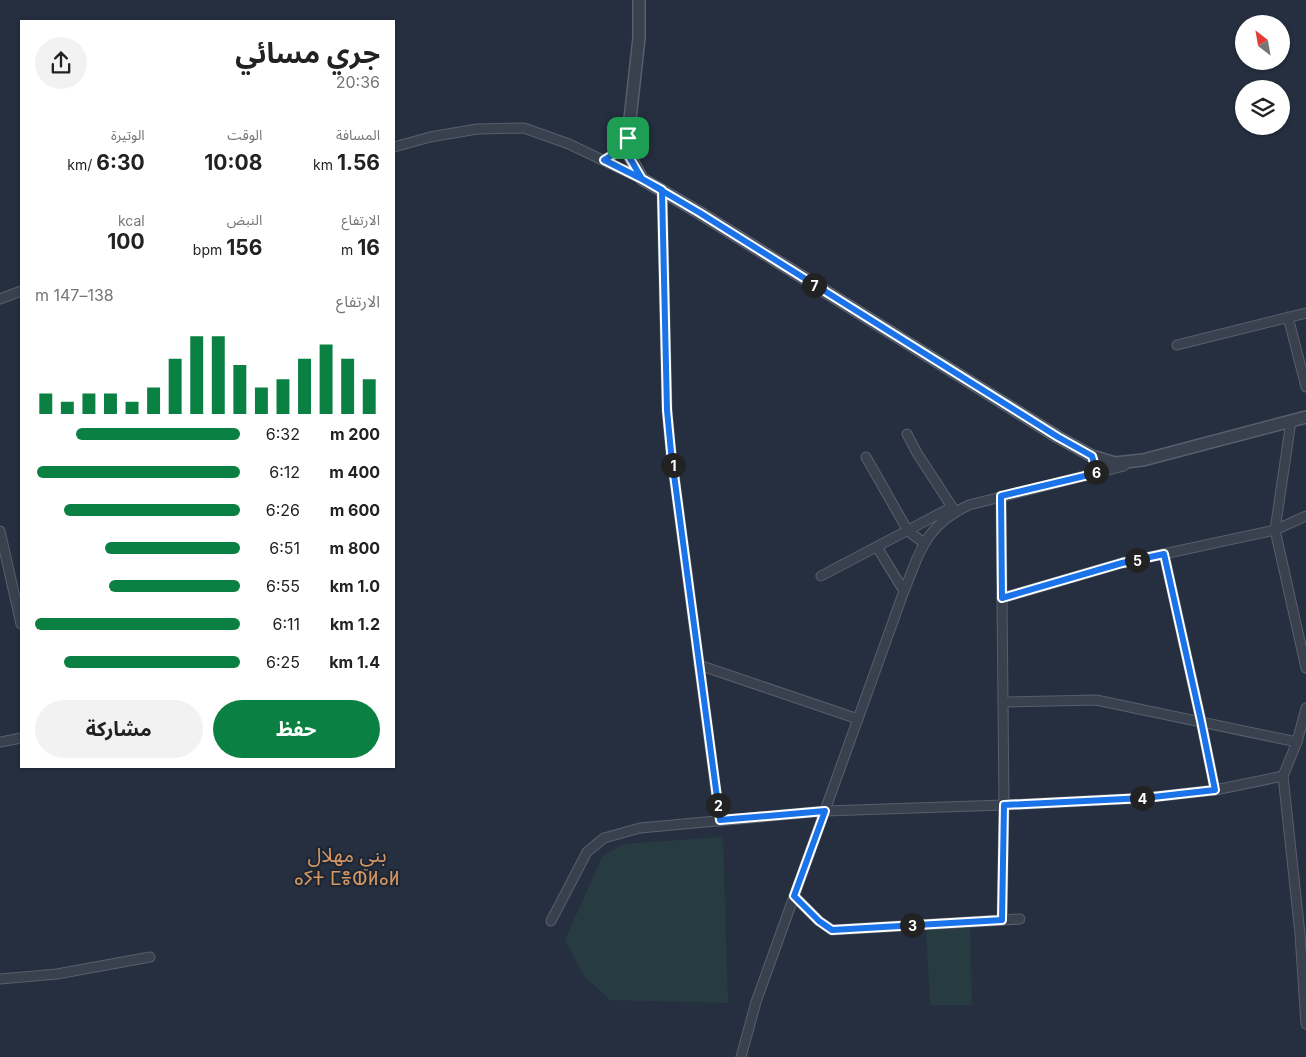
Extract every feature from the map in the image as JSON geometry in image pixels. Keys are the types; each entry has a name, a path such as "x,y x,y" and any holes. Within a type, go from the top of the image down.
{"street":[{"path":"639,0 639,38 628,138 628,155 642,179"},
{"path":"395,147 430,137 477,129 524,128 569,144 662,190 1058,437 1092,456 1115,463 1143,460"},
{"path":"604,160 619,151 628,138"},
{"path":"662,190 667,410 720,820"},
{"path":"0,299 20,291"},
{"path":"1177,345 1306,313"},
{"path":"1288,317 1306,387"},
{"path":"821,576 953,510 1306,417"},
{"path":"1291,421 1274,530 1306,668"},
{"path":"907,434 953,510"},
{"path":"1092,456 1097,473"},
{"path":"866,457 908,531 924,543"},
{"path":"1001,496 1004,805 1002,920"},
{"path":"741,1057 756,1002 904,591 924,543 953,510"},
{"path":"1002,598 1122,563 1274,530 1306,516"},
{"path":"0,530 20,620"},
{"path":"877,547 904,591"},
{"path":"1164,554 1215,790"},
{"path":"700,665 858,718"},
{"path":"1003,702 1096,700 1297,742"},
{"path":"1306,708 1297,742 1282,776 1300,934 1306,1024"},
{"path":"0,742 20,738"},
{"path":"551,921 587,852 604,838 640,828 825,811 1144,798 1215,790 1282,776"},
{"path":"794,896 819,921 832,930 1020,919"},
{"path":"0,980 57,974 150,957"}],"green space":[{"path":"723,837 728,1003 610,1000 584,976 565,940 602,857 623,844"},
{"path":"970,928 972,1005 930,1005 926,929"}],"district":[{"name":"بني مهلال ⴰⵢⵜ ⵎⴻⵀⵍⴰⵍ","path":"347,866"}],"route":[{"path":"628,138 619,151 604,160 642,179 700,213 1058,437 1092,456 1097,473 1001,496 1002,598 1122,563 1164,554 1215,790 1144,798 1004,805 1002,920 832,930 819,921 794,896 825,811 720,820 667,410 662,190 642,179 628,155 628,138"}]}
